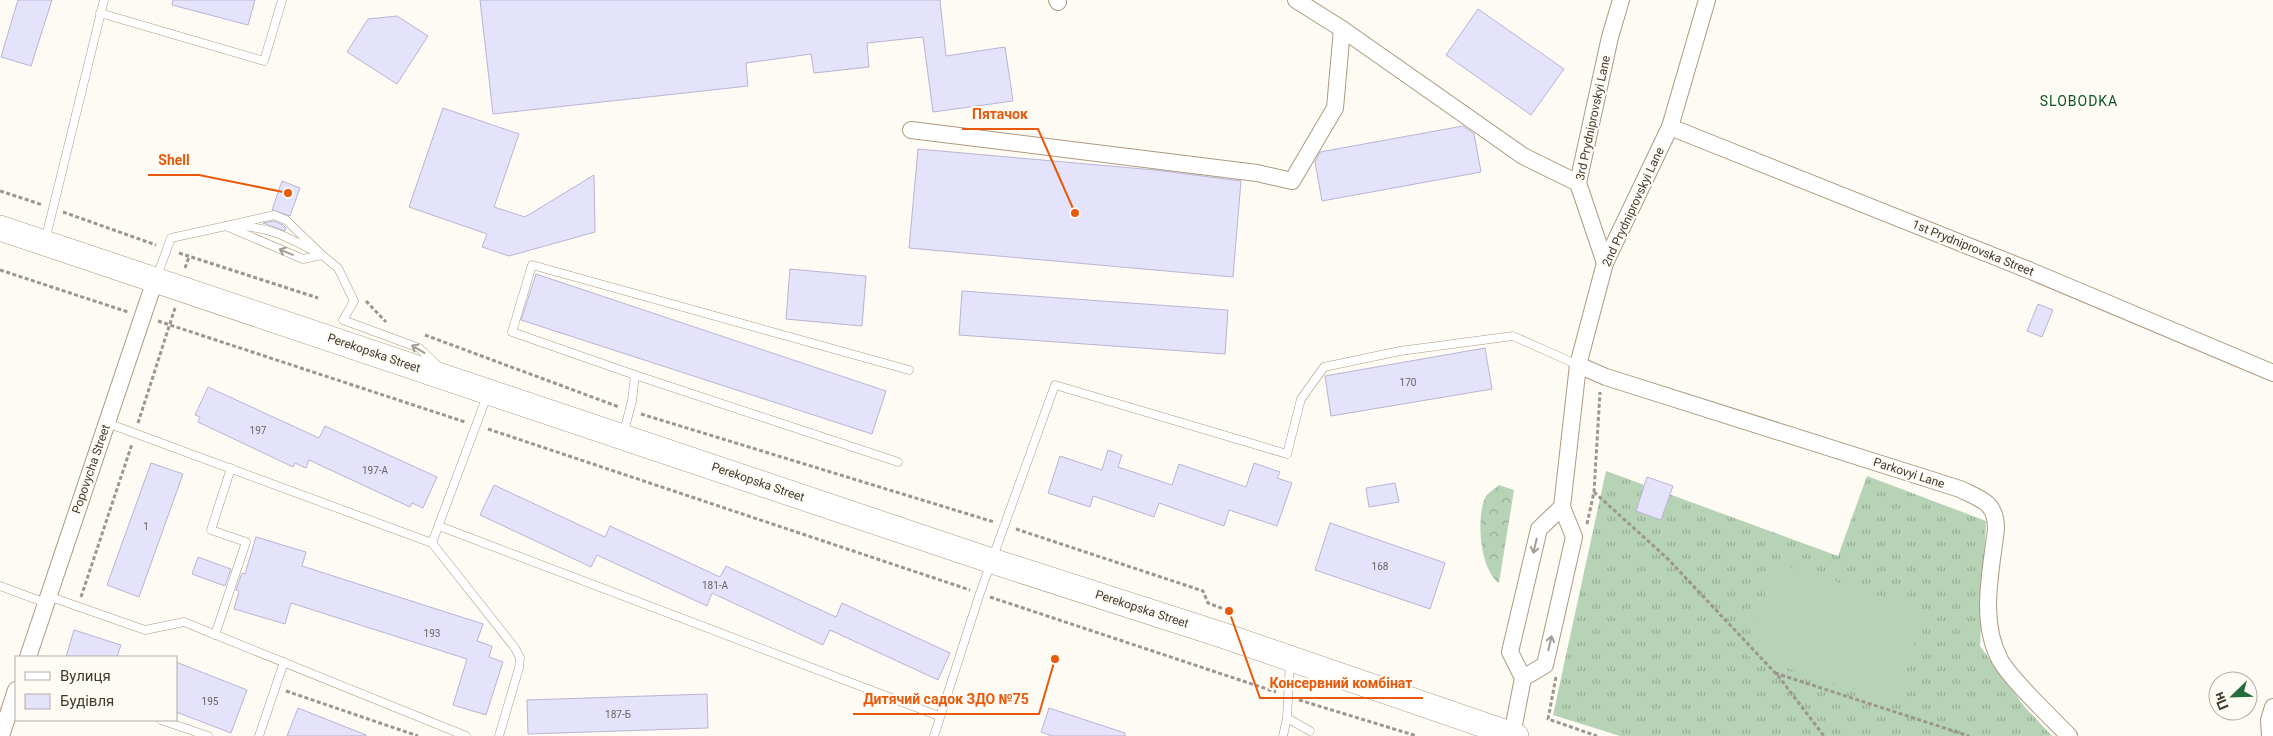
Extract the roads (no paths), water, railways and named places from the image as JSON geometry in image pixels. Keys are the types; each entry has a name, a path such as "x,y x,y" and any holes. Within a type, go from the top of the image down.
{"main road":[{"name":"Perekopska Street","path":"0,228 992,561 1290,658 1514,735"}],"street":[{"path":"1296,0 1342,29 1523,156 1578,183"},
{"name":"3rd Prydniprovskyi Lane","path":"1605,263 1578,183 1610,37 1621,0"},
{"name":"2nd Prydniprovskyi Lane","path":"1523,678 1545,665 1574,537 1562,507 1578,365 1605,263 1670,127 1708,0"},
{"path":"910,130 1257,173 1292,181 1335,108 1342,29"},
{"name":"1st Prydniprovska Street","path":"1670,127 2031,271 2273,373"},
{"name":"Popovycha Street","path":"28,656 155,280"},
{"name":"Parkovyi Lane","path":"1578,365 1606,377 1960,489 1992,507 1996,516 1996,529 1988,606 1989,626 1993,644 2001,662 2069,736"},
{"path":"1514,735 1523,678 1510,652 1539,529 1562,507"},
{"path":"0,736 15,693"},
{"path":"2270,736 2268,720 2273,707"}],"lane":[{"path":"44,243 54,209 104,0"},
{"path":"100,13 264,61 282,0"},
{"path":"155,280 171,238 274,215 286,220 338,268 354,301 343,320 418,348 455,380"},
{"path":"226,226 303,259 322,255"},
{"path":"226,226 260,227 294,240 322,255"},
{"path":"898,462 512,332 532,264 908,370"},
{"path":"934,736 980,594 1055,385 1287,454 1301,399 1324,367 1400,350 1514,336 1578,365"},
{"path":"623,437 635,375"},
{"path":"432,543 489,391"},
{"path":"107,423 432,543 515,648 520,658 519,668 500,736"},
{"path":"216,635 246,542 211,530 231,468"},
{"path":"439,526 939,716"},
{"path":"0,586 78,606 145,630 184,622 466,736"},
{"path":"1283,736 1287,718 1290,658"},
{"path":"260,736 284,662"},
{"path":"1287,718 1310,731"},
{"path":"163,721 208,736"}],"place":[{"name":"Shell","path":"288,193"},
{"name":"Пятачок","path":"1075,213"},
{"name":"Консервний комбінат","path":"1229,611"},
{"name":"Дитячий садок ЗДО №75","path":"1055,659"}],"district":[{"name":"SLOBODKA","path":"2079,101"}]}
